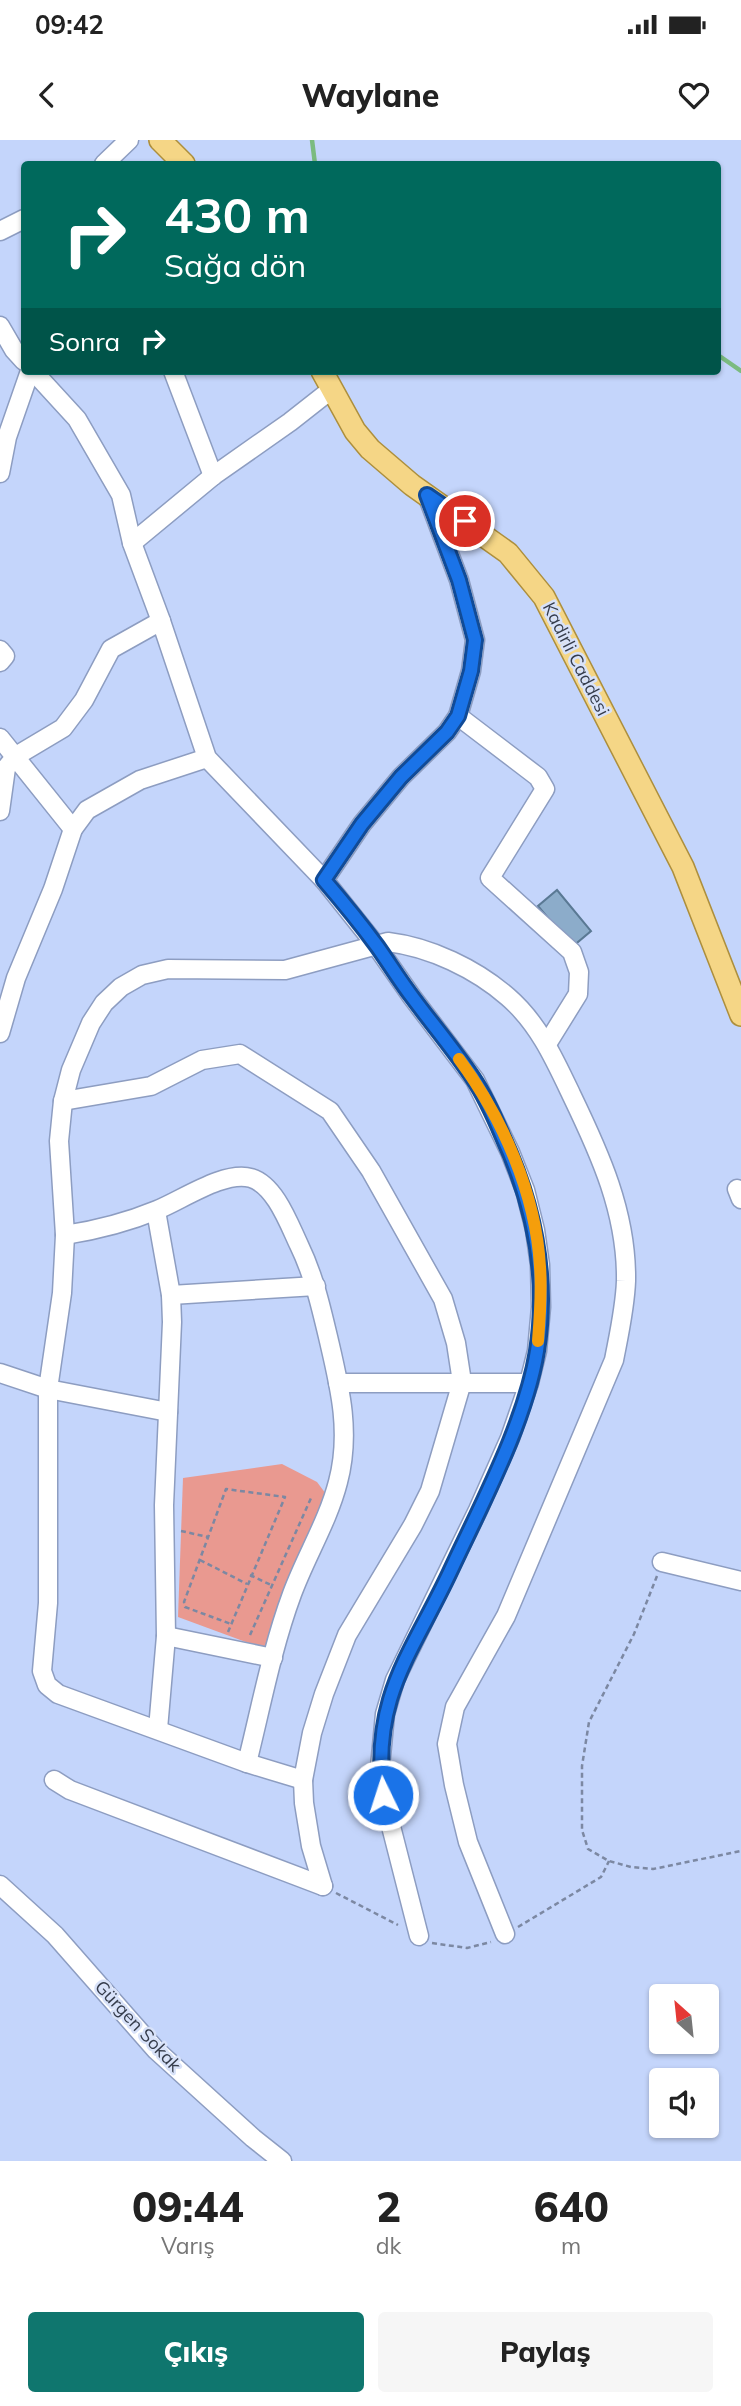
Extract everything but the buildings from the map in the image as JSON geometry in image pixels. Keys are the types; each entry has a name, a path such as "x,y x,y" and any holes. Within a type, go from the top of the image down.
{"main road":[{"path":"164,141 181,161"},
{"name":"Kadirli Caddesi","path":"327,380 355,430 370,449 387,466 508,552 544,597 683,867 741,1015"}],"street":[{"path":"107,161 129,140"},
{"path":"0,231 21,220"},
{"path":"0,326 21,358"},
{"path":"0,473 7,437 30,375"},
{"path":"36,375 77,419 121,495 132,543 207,758 324,880 375,944 475,1080 495,1119 525,1191 536,1230 541,1307 538,1340 529,1383 510,1438 484,1498 395,1680 385,1714 380,1768 383,1795 419,1936"},
{"path":"175,375 213,475"},
{"path":"132,543 213,475 290,422 327,380"},
{"path":"324,880 362,824 401,777 447,732 458,716 471,671 475,640 459,580 427,495"},
{"path":"0,811 6,768 16,756 63,728 84,700 111,649 161,621"},
{"path":"0,650 5,656 0,662"},
{"path":"458,716 538,777 545,789 490,878 572,952 579,972 578,995 547,1044"},
{"path":"0,738 73,829"},
{"path":"0,1033 16,978 54,889 73,829 87,810 140,780 207,758"},
{"path":"303,1780 247,1763 58,1694 47,1685 42,1671 48,1603 48,1389 62,1293 65,1235 59,1141 71,1070 91,1023 104,1003 121,987 142,975 168,969 285,970 388,942 405,944 486,979 509,997 530,1019 547,1044 604,1162 616,1201 623,1243 626,1280 614,1360 506,1616 455,1707 447,1744 453,1785 468,1842 505,1934"},
{"path":"64,1101 151,1086 202,1060 240,1054 330,1111 371,1171 443,1299 456,1343 462,1382 430,1491 347,1635 312,1733 303,1780 307,1826 323,1886"},
{"path":"65,1235 100,1230 156,1210 221,1180 237,1176 251,1178 263,1184 274,1198 306,1259 316,1286 338,1383 345,1425 344,1453 339,1479 292,1595 247,1763"},
{"path":"156,1210 171,1295 164,1527 166,1636 158,1729"},
{"path":"171,1295 316,1286"},
{"path":"0,1373 48,1389 168,1412"},
{"path":"338,1383 529,1383"},
{"path":"662,1562 741,1581"},
{"path":"166,1636 273,1658"},
{"path":"54,1780 70,1790 323,1886"},
{"name":"Gürgen Sokak","path":"0,1885 55,1935 156,2050 282,2161"}],"path":[{"path":"228,1632 285,1497 226,1489 184,1602 185,1607 231,1624"},
{"path":"249,1638 311,1497"},
{"path":"164,1527 208,1537"},
{"path":"200,1560 247,1584"},
{"path":"662,1562 634,1634 589,1722 582,1766 582,1830 589,1849 609,1861 631,1867 653,1869 741,1852"},
{"path":"250,1575 292,1595"},
{"path":"323,1886 419,1936 444,1946 467,1948 494,1941 601,1877 609,1861"}],"shaded area":[{"path":"282,1464 317,1482 332,1502 265,1649 178,1617 183,1478"}],"waterway":[{"path":"312,140 315,161"},
{"path":"721,357 741,371"}],"slow traffic":[{"path":"459,1059 475,1080 510,1152 536,1230 541,1307 538,1341"}],"route":[{"path":"383,1795 381,1738 395,1680 444,1583 510,1438 537,1351 541,1307 536,1230 525,1191 495,1119 475,1080 375,944 324,880 362,824 401,777 447,732 458,716 471,671 475,640 459,580 427,495 465,521"}]}
